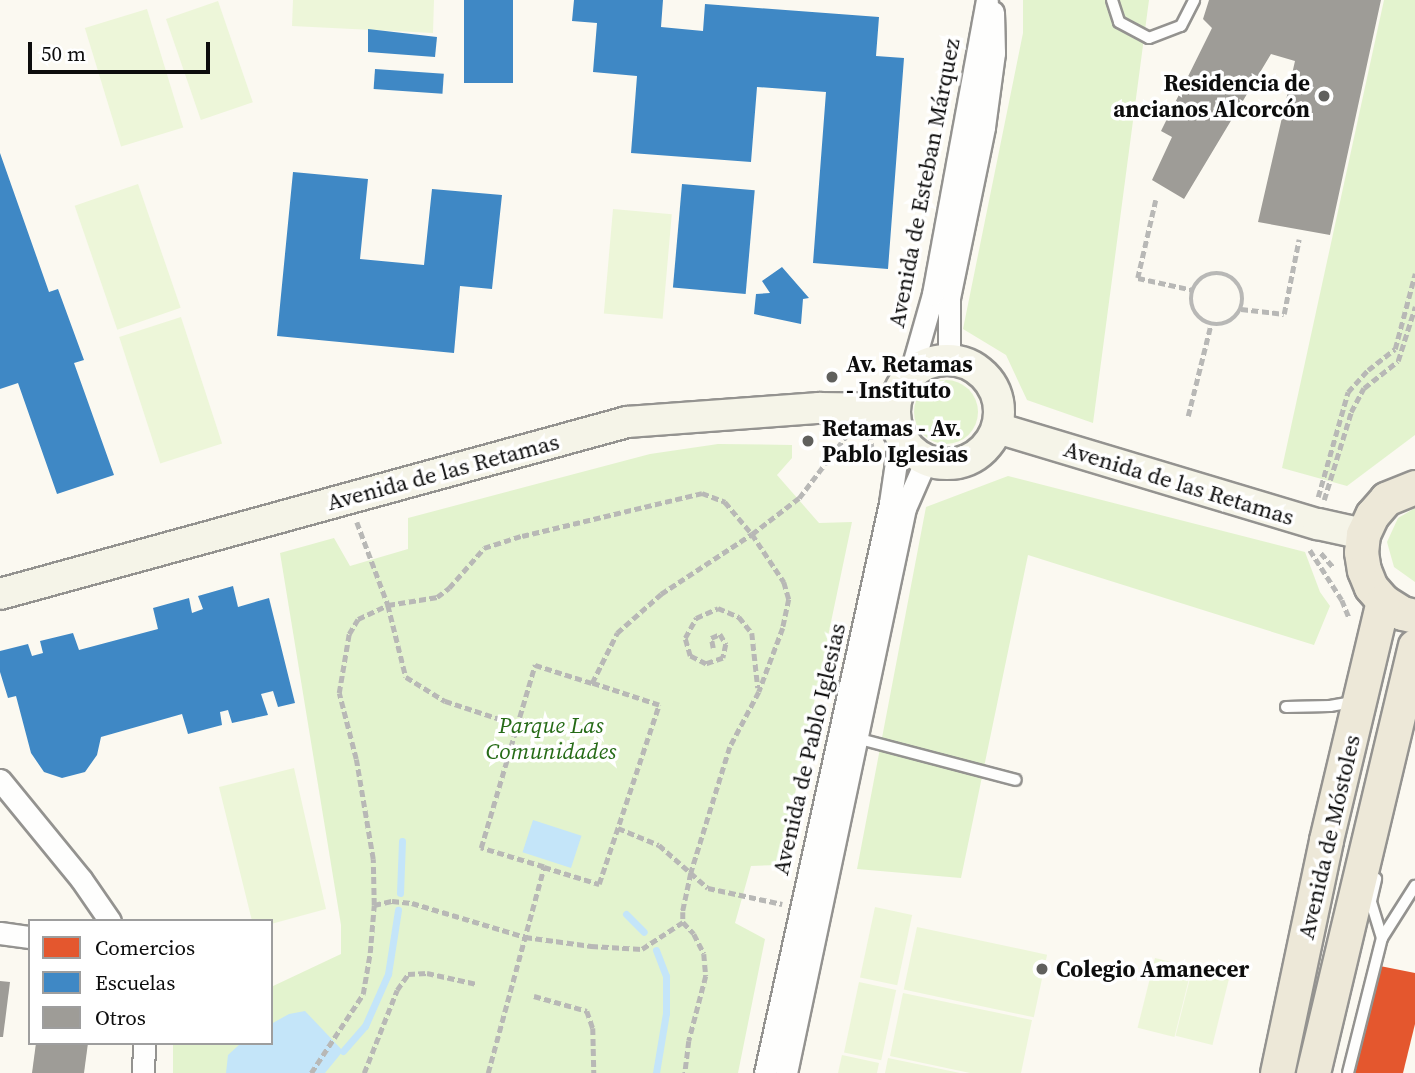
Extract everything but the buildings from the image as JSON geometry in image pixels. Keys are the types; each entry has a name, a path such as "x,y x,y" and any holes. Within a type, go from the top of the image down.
{"main road":[{"path":"1415,487 1386,499 1372,515 1363,534 1361,552 1371,587 1383,601 1415,616"},
{"name":"Avenida de Móstoles","path":"1277,1073 1326,840 1362,699 1383,601"},
{"name":"Avenida de Móstoles","path":"1313,1073 1413,679"}],"street":[{"name":"Avenida de Esteban Márquez","path":"949,360 949,298 984,127 994,53 990,0"},
{"name":"Avenida de Esteban Márquez","path":"910,375 933,294 990,0"},
{"path":"949,360 979,371 990,382 999,412 997,428 989,443 968,459 943,464 926,460 907,445 887,418 902,385 910,375 922,366 949,360"},
{"name":"Avenida de las Retamas","path":"0,594 627,422 818,408 887,418"},
{"name":"Avenida de Pablo Iglesias","path":"765,1073 890,503 887,418"},
{"name":"Avenida de las Retamas","path":"997,428 1315,523 1363,534"},
{"name":"Avenida de Pablo Iglesias","path":"786,1073 905,508 926,460"},
{"path":"0,780 81,879 109,919"},
{"path":"0,933 28,937"},
{"path":"144,1045 144,1073"}],"lane":[{"path":"1112,0 1119,22 1149,38 1181,26 1194,0"},
{"path":"1412,713 1413,679"},
{"path":"1286,707 1344,705 1362,699"},
{"path":"856,738 1016,780"},
{"path":"1380,861 1371,901 1382,938"},
{"path":"1348,1073 1382,938 1415,886"}],"path":[{"path":"1156,200 1138,278 1193,290"},
{"path":"1241,309 1284,314 1299,239"},
{"path":"1214,273 1230,276 1242,289 1241,309 1228,322 1211,324 1198,315 1193,307 1193,290 1206,276 1214,273"},
{"path":"1336,571 1313,545 1315,523 1348,392 1368,370 1395,349 1415,274"},
{"path":"1350,620 1342,600 1315,554 1304,544 1315,523 1351,412 1364,388 1398,360 1415,307"},
{"path":"1188,416 1211,324"},
{"path":"593,683 617,633 661,594 752,534 799,498 887,418"},
{"path":"312,1073 363,994 374,905 367,814 340,692 349,634 358,619 388,605 437,597 449,589 484,548 680,497 702,493 725,502 752,534 784,582 789,599 783,628 759,692 730,747 691,873 683,922 642,949 591,946 525,937 412,903 392,901 374,905"},
{"path":"348,498 388,605 406,677 445,701 518,725"},
{"path":"713,648 711,638 719,634 726,644 723,658 706,664 690,656 685,639 696,618 718,608 739,617 752,632 759,692"},
{"path":"535,665 593,683 659,705 599,884 481,848 535,665"},
{"path":"618,828 659,845 708,888 784,904"},
{"path":"488,1073 544,867"},
{"path":"683,922 694,934 704,954 706,976 689,1041 685,1073"},
{"path":"364,1073 397,990 408,974 427,973 477,984"},
{"path":"534,996 587,1011 593,1028 594,1073"}],"green space":[{"path":"293,0 434,0 433,33 292,26"},
{"path":"1023,0 1149,0 1093,423 1027,400 1006,355 963,329 1023,33"},
{"path":"1384,0 1415,0 1415,435 1347,486 1282,468"},
{"path":"218,1 253,102 201,120 166,19"},
{"path":"147,9 183,128 121,147 85,28"},
{"path":"138,184 181,308 117,330 75,206"},
{"path":"613,209 672,214 663,319 604,314"},
{"path":"181,317 222,443 160,464 119,337"},
{"path":"946,380 969,389 978,412 969,435 946,444 923,435 914,412 923,389"},
{"name":"Parque Las Comunidades","path":"718,444 792,445 792,458 777,475 819,523 852,522 780,865 751,866 735,923 765,939 738,1073 173,1073 173,1045 273,1045 273,986 341,954 341,925 280,553 334,538 350,566 408,549 408,518 650,454"},
{"path":"1008,476 1305,552 1320,592 1330,606 1314,645 1028,555 961,878 857,869 926,507"},
{"path":"1415,508 1415,582 1394,567 1387,542 1398,518"},
{"path":"294,768 326,909 273,923 273,919 252,919 219,787"},
{"path":"875,907 912,915 897,985 860,977"},
{"path":"917,927 1047,955 1034,1017 904,990"},
{"path":"1155,958 1192,967 1174,1037 1138,1028"},
{"path":"1193,966 1230,975 1212,1045 1176,1036"},
{"path":"859,982 896,990 881,1060 844,1052"},
{"path":"903,993 1032,1020 1021,1073 970,1073 890,1056"},
{"path":"842,1055 879,1063 877,1073 838,1073"},
{"path":"888,1058 960,1073 885,1073"}],"water":[{"path":"533,820 582,836 571,868 522,852"},
{"path":"305,1011 343,1051 325,1073 226,1073 228,1055 239,1045 273,1045 273,1023 289,1014"}],"waterway":[{"path":"400,893 402,841"},
{"path":"343,1051 365,1026 388,974 398,910"},
{"path":"626,914 644,932"},
{"path":"656,950 666,976 666,1013 656,1073"}],"place":[{"name":"Residencia de ancianos Alcorcón","path":"1324,96"},
{"name":"Av. Retamas - Instituto","path":"832,377"},
{"name":"Retamas - Av. Pablo Iglesias","path":"808,441"},
{"name":"Colegio Amanecer","path":"1042,969"}]}
